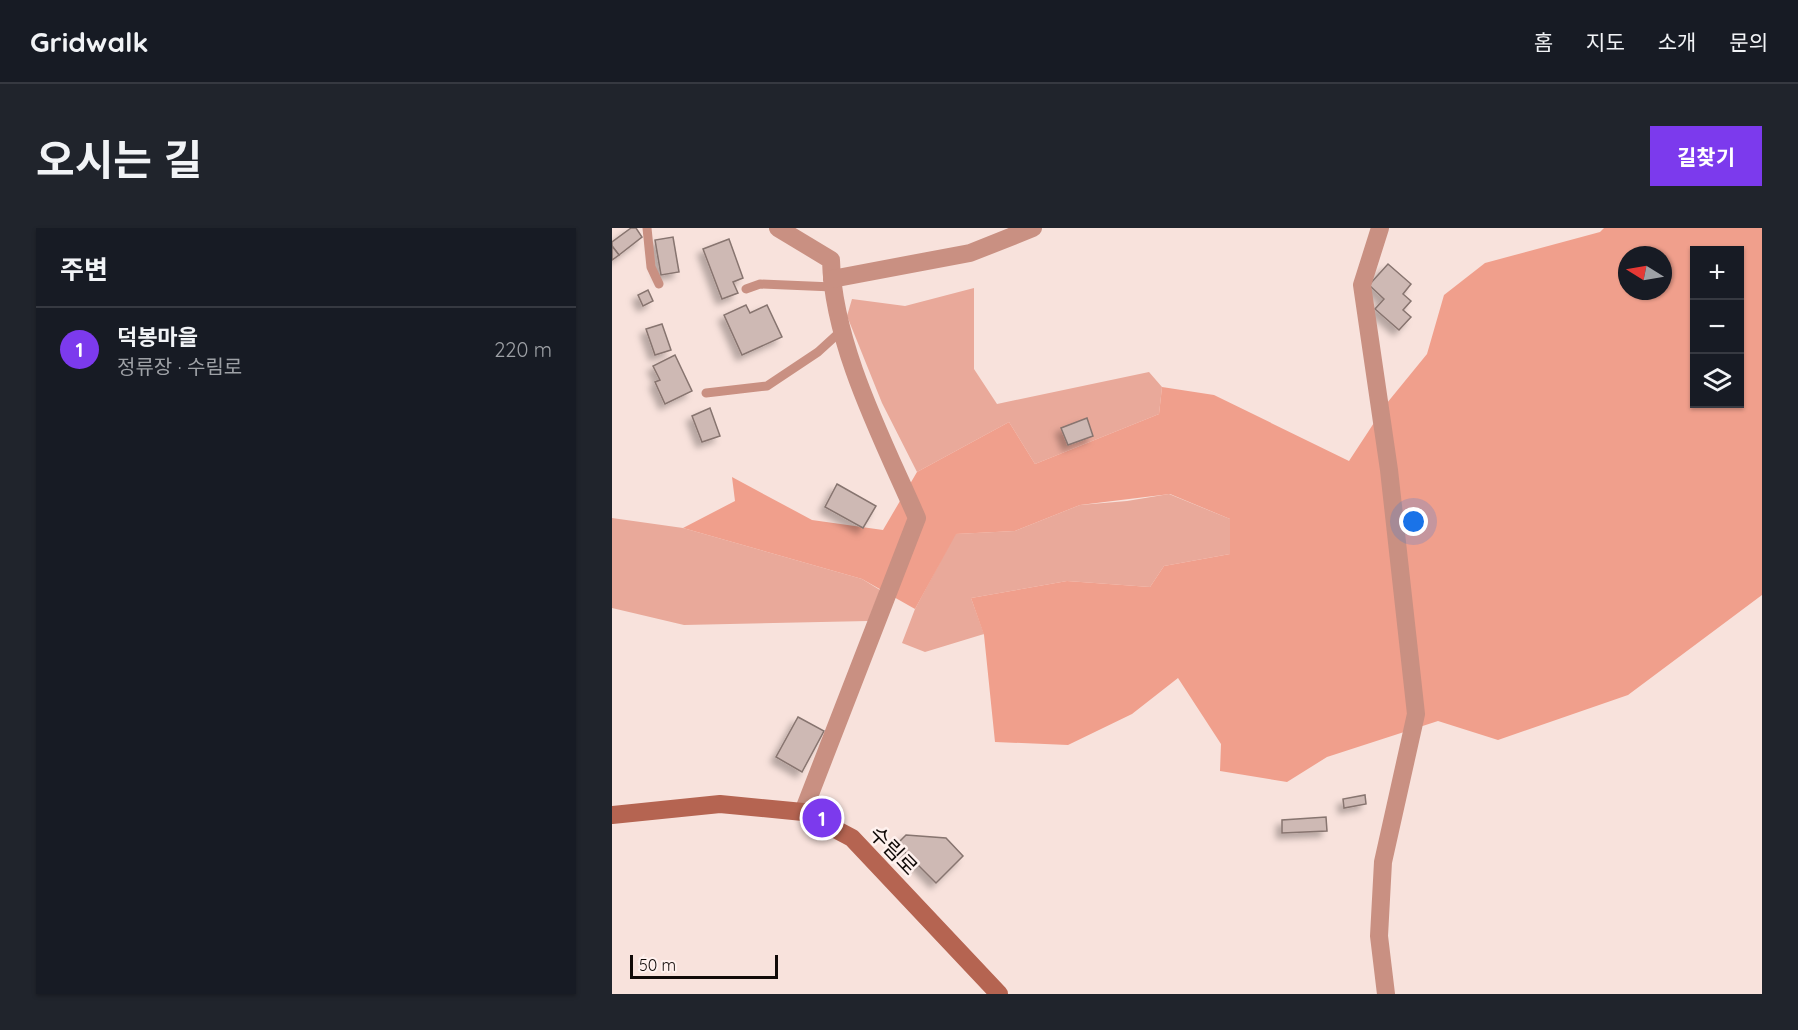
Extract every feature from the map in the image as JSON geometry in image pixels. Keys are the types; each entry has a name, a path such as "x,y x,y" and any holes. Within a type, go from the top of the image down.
{"main road":[{"name":"수림로","path":"612,815 720,804 803,812 852,838 999,994"}],"street":[{"path":"778,228 831,260 841,332 916,518 803,812"},
{"path":"833,283 970,253 1033,228"},
{"path":"1380,228 1362,285 1389,470 1416,714 1383,862 1379,936 1386,994"}],"lane":[{"path":"647,228 651,267 659,284"},
{"path":"746,289 760,284 833,283"},
{"path":"706,393 767,386 818,352 841,332"}],"shaded area":[{"path":"1604,228 1762,228 1762,595 1628,695 1498,740 1438,721 1327,757 1287,782 1220,771 1221,744 1178,678 1132,714 1068,745 995,742 984,635 971,598 1067,581 1150,587 1164,566 1230,554 1230,519 1170,494 1080,505 1015,531 956,534 915,609 862,579 683,528 735,501 732,477 812,520 883,530 917,472 1009,422 1035,464 1159,414 1162,387 1214,395 1349,461 1387,403 1427,354 1444,295 1485,263 1600,232"},
{"path":"974,288 974,369 997,404 1149,372 1162,387 1159,414 1035,464 1009,422 917,472 882,403 847,316 852,299 905,306"},
{"path":"1169,494 1230,519 1230,554 1164,566 1150,587 1067,581 971,598 984,634 925,652 902,643 915,609 955,534 1015,531 1080,505"},
{"path":"612,518 683,528 862,579 880,590 868,621 684,625 612,608"}],"building":[{"path":"631,228 636,228 642,237 619,255 612,246 612,242"},
{"path":"673,237 679,272 661,275 655,240"},
{"path":"729,239 743,278 733,282 738,293 722,299 703,249"},
{"path":"612,246 619,255 612,260"},
{"path":"1388,264 1411,284 1403,294 1411,301 1403,310 1411,317 1399,330 1375,309 1384,299 1369,285"},
{"path":"648,290 653,301 643,306 638,295"},
{"path":"746,305 750,313 767,305 782,337 742,355 724,315"},
{"path":"662,324 671,350 655,355 646,329"},
{"path":"675,355 692,391 665,404 655,382 660,380 653,366"},
{"path":"710,408 720,436 702,442 692,416"},
{"path":"1087,418 1093,436 1068,445 1061,428"},
{"path":"837,484 876,506 863,528 825,507"},
{"path":"798,717 824,731 802,772 776,757"},
{"path":"1365,795 1366,804 1344,808 1343,799"},
{"path":"1326,817 1327,831 1282,833 1282,820"},
{"path":"906,835 946,838 963,856 936,883 897,844"}],"place":[{"name":"덕봉마을","path":"822,818"}]}
